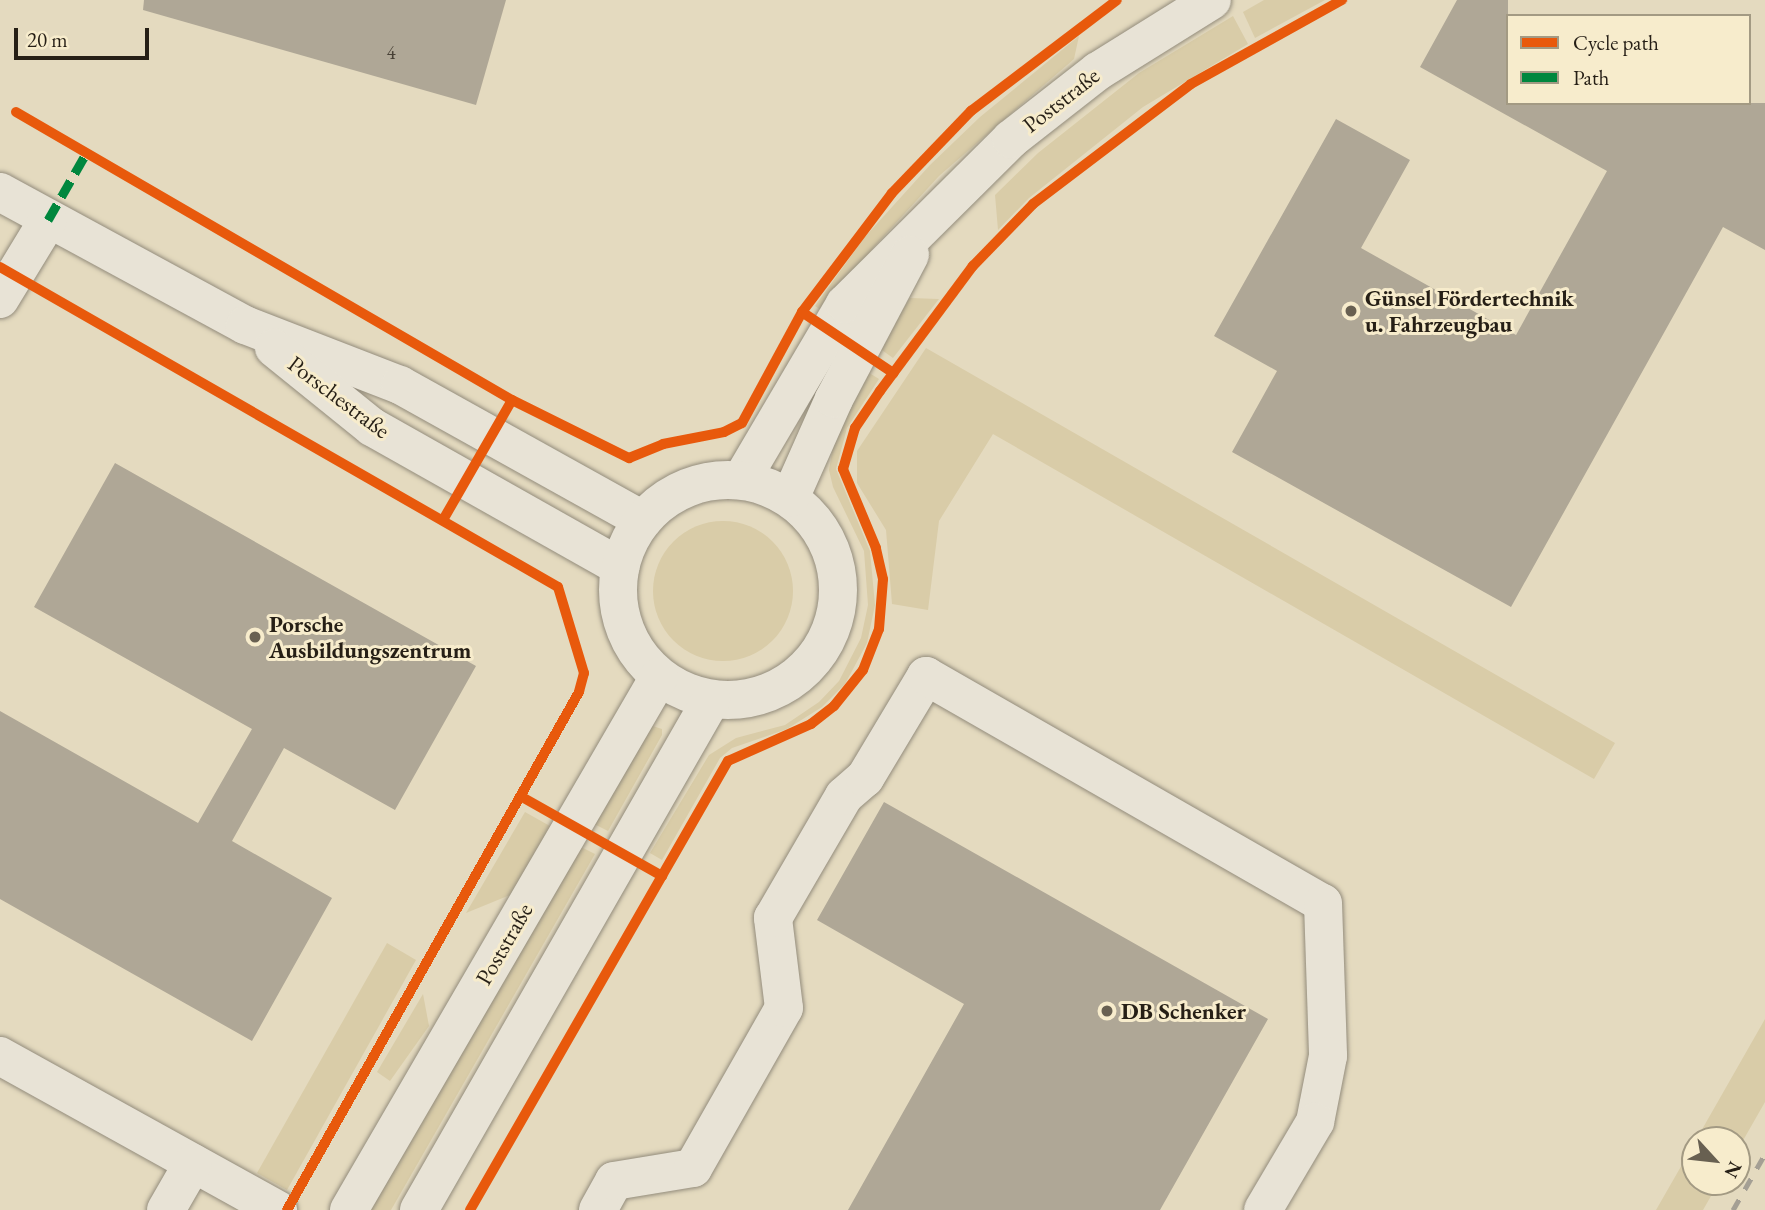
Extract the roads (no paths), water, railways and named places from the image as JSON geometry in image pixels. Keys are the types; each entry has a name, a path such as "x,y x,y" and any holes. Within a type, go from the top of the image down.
{"street":[{"name":"Poststraße","path":"742,479 845,304 1011,139 1098,71 1212,0"},
{"name":"Porschestraße","path":"0,192 245,325 400,385 643,520"},
{"path":"0,299 48,220"},
{"name":"Poststraße","path":"790,498 834,399 928,223"},
{"name":"Porschestraße","path":"245,325 372,427 620,567"},
{"path":"742,479 790,498 809,515 837,564 837,607 829,636 813,661 779,687 743,701 711,700 685,693 659,677 638,655 624,628 618,599 620,567 643,520 674,494 706,482 742,479"},
{"path":"598,1210 614,1181 693,1168 784,1009 773,918 844,796 865,778 926,676 1323,903 1326,1069 1315,1122 1263,1210"},
{"name":"Poststraße","path":"349,1210 659,677"},
{"path":"419,1210 711,700"},
{"path":"0,1056 278,1210"},
{"path":"166,1210 193,1163"}],"railway":[{"path":"1733,1210 1765,1154"}],"place":[{"name":"Günsel Fördertechnik u. Fahrzeugbau","path":"1351,311"},
{"name":"Porsche Ausbildungszentrum","path":"255,637"},
{"name":"DB Schenker","path":"1107,1011"}]}
